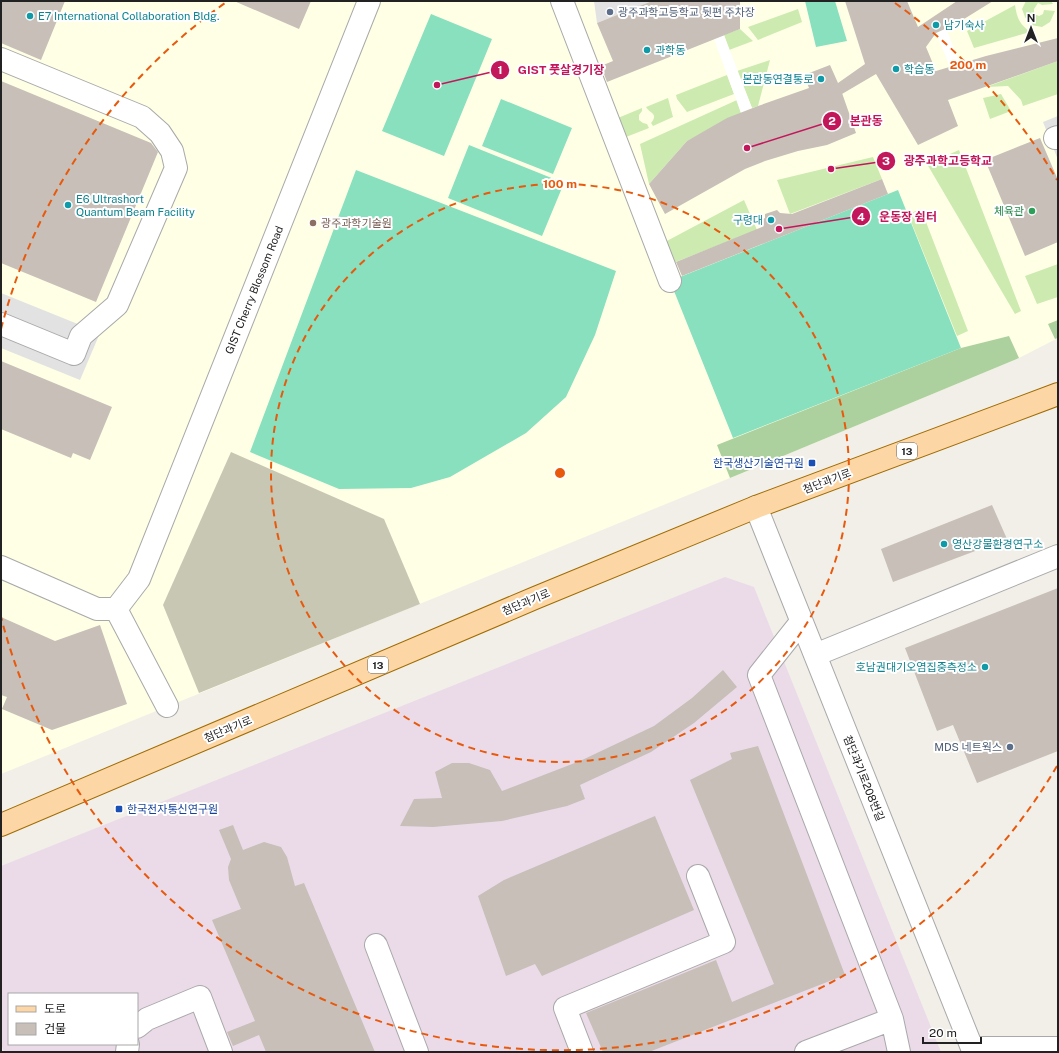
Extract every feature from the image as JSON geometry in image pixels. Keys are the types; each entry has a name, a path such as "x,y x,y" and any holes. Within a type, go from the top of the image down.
{"main road":[{"name":"첨단과기로","path":"1,825 535,598 756,508 1058,394"}],"street":[{"name":"GIST Cherry Blossom Road","path":"116,609 139,579 369,1"},
{"path":"562,1 670,281"},
{"path":"1,59 142,117 160,133 172,151 176,168 117,305 81,336 74,354 1,324"},
{"name":"첨단과기로208번길","path":"756,508 972,1050 1058,1048"},
{"path":"815,655 1058,556"},
{"path":"1,567 97,609 116,609 167,706"},
{"path":"802,622 759,675 892,1019 899,1052"},
{"path":"582,1052 565,1008 724,942 698,876"},
{"path":"376,945 417,1052"},
{"path":"138,1026 147,1019 200,998 221,1052"},
{"path":"806,1052 892,1019"}],"shaded area":[{"name":"광주과학기술원","path":"1,1 1058,1 1058,338 1019,358 730,478 1,774"},
{"name":"광주과학고등학교 뒷편 주차장","path":"594,1 652,1 597,23"},
{"path":"1058,116 1058,160 1043,122"},
{"path":"1,293 100,333 80,380 1,348"},
{"path":"231,452 384,519 420,604 199,693 163,605"},
{"path":"725,577 754,587 941,1052 4,1052 1,1044 1,866"}],"green space":[{"path":"805,1 835,1 847,41 816,47"},
{"path":"1026,1 1051,1 1053,4 1042,5 1038,3 1034,9 1034,14 1039,16 1043,14 1044,10 1055,11 1050,22 1042,27 1031,25 1025,17 1022,9"},
{"path":"1015,5 1019,20 1030,32 974,48 967,31"},
{"path":"798,9 802,22 758,40 748,27"},
{"path":"431,14 492,39 444,156 382,131"},
{"path":"740,29 753,41 729,50 724,35"},
{"path":"770,60 758,106 752,108 737,71"},
{"path":"1058,61 1058,94 1023,106 1021,100 1008,86 986,87"},
{"path":"727,75 734,94 687,112 677,99 676,95"},
{"path":"1001,94 1011,111 990,119 983,98"},
{"path":"668,98 673,117 653,126 651,123 654,115 646,107"},
{"path":"501,99 572,128 553,174 482,146"},
{"path":"737,100 741,113 687,141 649,184 640,144"},
{"path":"642,108 639,115 639,120 647,124 649,128 621,139 613,120"},
{"path":"469,145 564,183 542,236 448,198"},
{"path":"959,150 1021,311 1015,314 927,164"},
{"path":"873,157 882,179 790,214 777,180"},
{"path":"356,170 616,271 595,335 566,397 526,433 450,477 411,488 339,489 250,452"},
{"path":"898,190 961,348 733,438 670,281"},
{"path":"744,200 757,230 673,263 663,243"},
{"path":"921,209 968,331 957,336 908,214"},
{"path":"1058,264 1058,297 1037,304 1025,276"},
{"path":"1058,320 1058,338 1055,339 1048,324"},
{"path":"1009,336 1019,358 730,478 717,445 961,348"}],"pier":[{"path":"946,28 960,64 950,67 936,33"},
{"path":"724,35 752,108 741,113 714,39"}],"building":[{"name":"E7 International Collaboration Bldg.","path":"1,1 65,1 41,60 1,43"},
{"path":"234,1 311,1 299,29"},
{"name":"과학동","path":"652,1 740,1 740,29 607,82 601,66 613,61 597,23"},
{"path":"845,1 907,1 918,27 957,1 993,1 956,24 936,33 926,47 936,71 986,56 1058,38 1058,61 948,100 958,126 918,145 876,74 842,94 856,133 827,145 798,151 745,169 665,214 649,184 687,141 727,118 809,88 804,75 830,65 838,83 865,64"},
{"name":"E6 Ultrashort Quantum Beam Facility","path":"1,81 151,143 158,152 96,302 1,263"},
{"name":"체육관","path":"1040,138 1058,180 1058,242 1025,256 985,160"},
{"path":"882,179 888,194 682,276 676,262 762,227 760,221 765,218 765,214 777,210 780,213 792,214"},
{"path":"1,361 112,407 90,460 73,453 71,458 1,429"},
{"name":"영산강물환경연구소","path":"992,505 1007,539 893,582 881,549"},
{"name":"호남권대기오염집중측정소","path":"1058,588 1058,751 977,783 953,725 937,731 905,648"},
{"path":"1,617 55,641 100,625 127,704 52,730 2,709 7,697 1,695"},
{"path":"723,670 737,687 694,723 651,752 580,785 585,799 567,806 502,821 433,827 400,826 414,799 442,798 435,772 452,763 469,763 490,770 502,791 580,761 654,726 692,698"},
{"path":"758,746 845,975 649,1052 603,1052 586,1013 716,960 732,1002 774,984 690,780 732,759 730,753"},
{"path":"655,816 694,910 542,976 535,964 506,976 478,896 504,880"},
{"path":"233,825 243,850 264,842 281,847 287,857 295,886 304,883 375,1052 266,1052 259,1035 233,1046 227,1032 255,1021 212,920 241,909 229,880 228,867 231,859 219,830"}],"place":[{"name":"광주과학고등학교 뒷편 주차장","path":"610,12"},
{"name":"E7 International Collaboration Bldg.","path":"30,16"},
{"name":"남기숙사","path":"936,25"},
{"name":"과학동","path":"647,50"},
{"name":"학습동","path":"896,69"},
{"name":"본관동연결통로","path":"821,79"},
{"name":"GIST 풋살경기장","path":"437,85"},
{"name":"본관동","path":"747,148"},
{"name":"광주과학고등학교","path":"831,169"},
{"name":"E6 Ultrashort Quantum Beam Facility","path":"68,205"},
{"name":"체육관","path":"1032,211"},
{"name":"구령대","path":"771,220"},
{"name":"광주과학기술원","path":"313,223"},
{"name":"운동장 쉼터","path":"779,229"},
{"name":"한국생산기술연구원","path":"812,463"},
{"name":"영산강물환경연구소","path":"944,544"},
{"name":"호남권대기오염집중측정소","path":"985,667"},
{"name":"MDS 네트웍스","path":"1010,747"},
{"name":"한국전자통신연구원","path":"119,809"}]}
